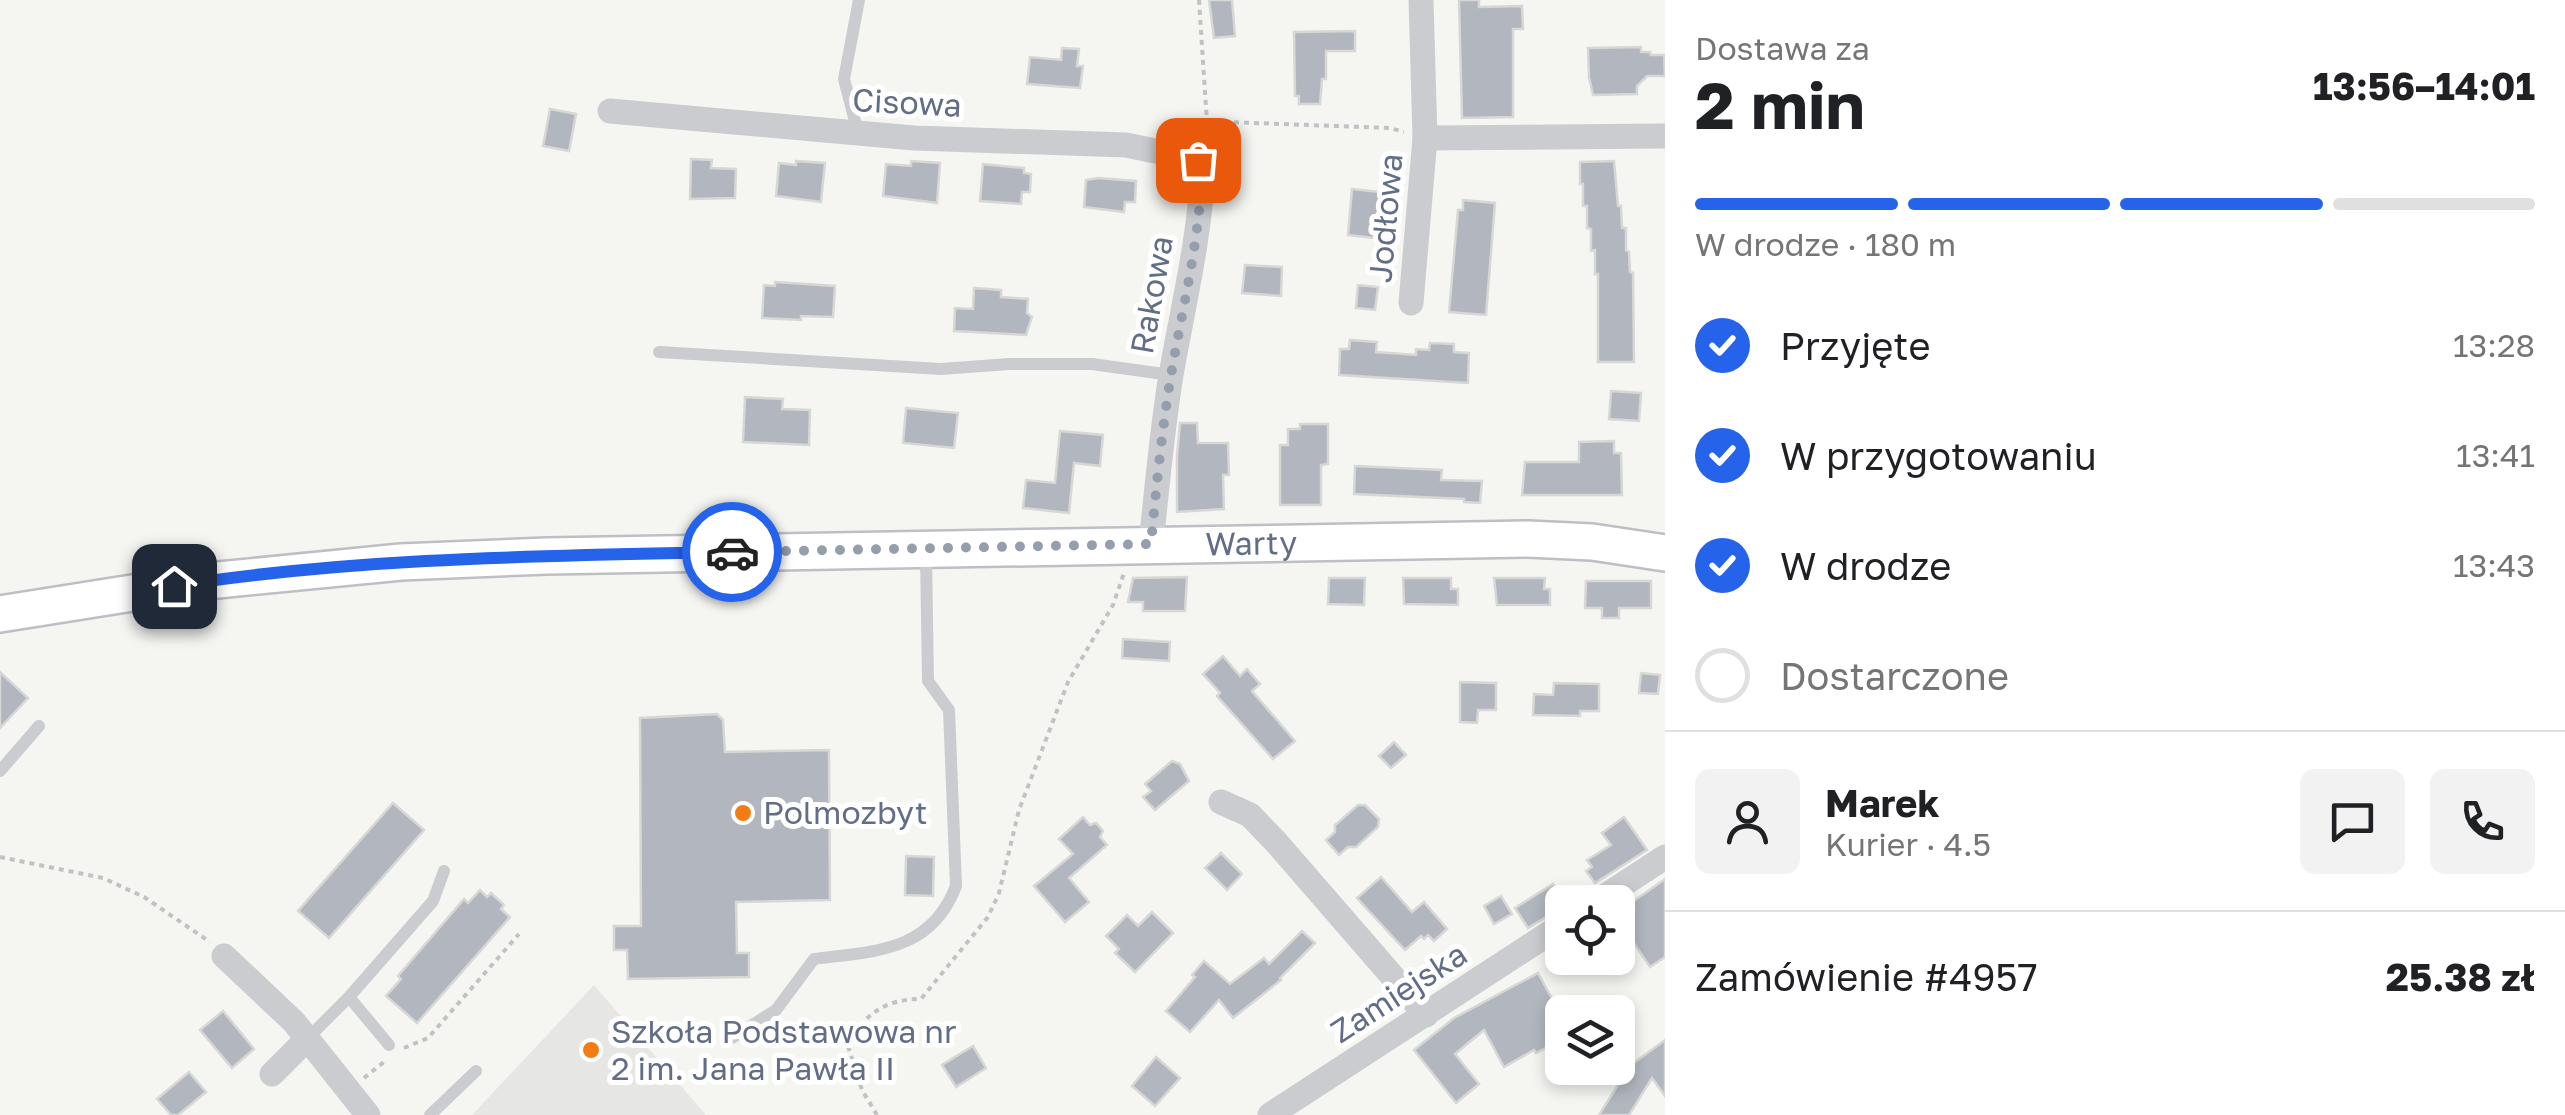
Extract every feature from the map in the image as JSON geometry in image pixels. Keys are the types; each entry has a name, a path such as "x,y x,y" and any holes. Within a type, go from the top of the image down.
{"main road":[{"name":"Warty","path":"0,614 208,580 401,562 1528,538 1665,553"}],"street":[{"name":"Jodłowa","path":"1411,302 1425,138 1422,0"},
{"name":"Cisowa","path":"610,111 914,138 1203,148"},
{"path":"1425,138 1665,136"},
{"name":"Rakowa","path":"1151,544 1171,375 1192,265 1203,148"},
{"path":"1221,802 1250,814 1426,1015"},
{"path":"1622,885 1665,857"},
{"name":"Zamiejska","path":"1270,1115 1545,936"},
{"path":"224,956 301,1030 368,1115"},
{"path":"272,1074 301,1030"}],"lane":[{"path":"858,0 844,79 858,133"},
{"path":"659,352 941,369 1092,364 1171,375"},
{"path":"732,1038 776,1010 814,959 870,952 911,941 938,921 956,886 950,710 928,681 926,549"},
{"path":"0,771 39,726"},
{"path":"301,1030 349,997 434,902 444,871"},
{"path":"349,997 388,1045"},
{"path":"430,1115 476,1071"}],"path":[{"path":"1199,0 1203,148"},
{"path":"1203,148 1227,122 1390,128 1425,138"},
{"path":"877,1115 862,1090 847,1044 875,1009 900,999 920,998 988,917 1007,869 1019,810 1068,682 1113,605 1122,576 1151,544"},
{"path":"0,857 102,878 144,897 205,938 224,956"},
{"path":"349,1090 396,1052 428,1038 519,934"}],"shaded area":[{"name":"Szkoła Podstawowa nr 2 im. Jana Pawła II","path":"594,985 706,1115 472,1115"}],"building":[{"path":"1209,0 1232,0 1235,36 1214,38"},
{"path":"1459,0 1479,0 1479,7 1522,6 1523,29 1513,29 1513,117 1462,118"},
{"path":"1355,31 1355,51 1326,51 1326,79 1322,79 1320,104 1299,104 1299,96 1295,96 1294,32"},
{"path":"1641,47 1641,52 1664,55 1665,76 1647,76 1637,86 1637,94 1593,95 1588,48"},
{"path":"1062,48 1079,49 1077,66 1083,66 1080,88 1027,84 1030,57 1061,60"},
{"path":"550,109 576,114 569,151 543,146"},
{"path":"691,159 712,160 711,168 736,169 735,198 690,199"},
{"path":"796,161 825,163 821,202 776,196 779,163 796,165"},
{"path":"911,161 940,163 937,203 883,196 886,164 911,166"},
{"path":"1614,161 1618,206 1622,228 1626,228 1626,250 1633,273 1634,362 1598,362 1598,274 1580,184 1580,162"},
{"path":"983,164 1024,168 1024,173 1031,174 1030,192 1022,192 1021,204 980,201"},
{"path":"1086,180 1136,181 1135,202 1125,202 1124,212 1084,207"},
{"path":"1352,189 1380,192 1375,238 1348,235"},
{"path":"1463,200 1495,203 1486,315 1449,312 1458,210 1463,210"},
{"path":"1245,265 1282,267 1281,296 1242,293"},
{"path":"775,282 835,286 833,317 762,318 764,285 775,286"},
{"path":"1358,285 1378,287 1375,310 1356,308"},
{"path":"974,288 1001,290 1001,297 1028,299 1027,313 1032,317 1026,335 954,331 955,308 973,309"},
{"path":"1350,340 1377,342 1376,352 1416,355 1416,349 1429,350 1430,343 1454,344 1454,352 1469,353 1468,383 1339,375 1340,349 1349,349"},
{"path":"1611,391 1641,393 1639,421 1609,419"},
{"path":"745,397 783,399 782,409 810,410 809,445 743,442"},
{"path":"906,408 958,413 954,448 903,443"},
{"path":"1180,423 1197,423 1198,443 1228,443 1229,475 1223,475 1224,509 1177,512"},
{"path":"1300,424 1328,424 1328,464 1321,465 1321,505 1280,505 1280,445 1288,445 1288,429 1300,429"},
{"path":"1060,431 1103,435 1100,466 1074,463 1069,513 1023,508 1026,480 1055,483"},
{"path":"1614,441 1614,453 1621,453 1622,495 1522,495 1525,462 1579,462 1579,442"},
{"path":"1355,466 1442,470 1441,480 1482,481 1480,503 1354,494"},
{"path":"1187,577 1185,611 1143,611 1143,602 1128,602 1133,578"},
{"path":"1329,578 1365,578 1364,605 1328,604"},
{"path":"1403,578 1451,578 1451,589 1458,589 1458,605 1404,604"},
{"path":"1494,578 1545,578 1550,605 1497,605"},
{"path":"1586,581 1651,581 1651,608 1619,608 1619,618 1602,618 1602,608 1585,608"},
{"path":"1123,639 1170,642 1169,661 1122,658"},
{"path":"1223,656 1240,676 1247,669 1260,684 1252,691 1295,741 1273,759 1217,696 1220,693 1203,674"},
{"path":"0,672 28,698 0,728"},
{"path":"1641,673 1660,675 1658,694 1639,693"},
{"path":"1460,682 1496,683 1496,710 1478,710 1477,723 1460,722"},
{"path":"1554,683 1599,684 1599,711 1580,711 1580,716 1533,715 1534,694 1553,695"},
{"path":"717,714 723,720 725,752 829,750 830,900 736,902 737,953 749,953 749,977 628,979 627,950 614,950 614,926 641,926 640,718"},
{"path":"1394,742 1406,755 1391,768 1379,756"},
{"path":"1172,761 1180,764 1189,781 1155,810 1143,797 1151,791 1145,784"},
{"path":"393,803 424,830 329,938 298,911"},
{"path":"1358,805 1365,805 1379,819 1378,827 1356,847 1348,847 1339,855 1326,840 1335,832 1335,825"},
{"path":"1083,817 1103,831 1100,837 1107,845 1069,878 1089,902 1065,922 1034,886 1073,854 1059,839"},
{"path":"1624,817 1647,850 1595,883 1586,871 1592,867 1587,860 1611,845 1602,833"},
{"path":"1221,853 1242,874 1227,890 1205,868"},
{"path":"906,856 934,857 933,896 905,895"},
{"path":"1381,877 1412,912 1424,902 1447,929 1434,941 1428,935 1424,939 1421,936 1405,950 1357,898"},
{"path":"1665,879 1665,957 1650,967 1635,944 1635,900"},
{"path":"1545,889 1545,918 1528,928 1515,908"},
{"path":"480,890 487,897 491,893 510,917 417,1023 386,996 401,979 398,976 464,899 468,903"},
{"path":"1501,896 1512,914 1494,924 1484,906"},
{"path":"1152,912 1173,933 1135,972 1115,953 1119,949 1106,936 1127,915 1138,926"},
{"path":"1302,931 1315,943 1281,980 1233,1018 1219,1000 1190,1032 1166,1011 1204,961 1230,984 1264,958 1269,964"},
{"path":"1538,973 1550,995 1545,995 1545,1048 1504,1067 1484,1030 1455,1054 1479,1084 1456,1103 1414,1050 1454,1018"},
{"path":"223,1011 254,1049 232,1068 200,1030"},
{"path":"1665,1040 1665,1096 1652,1078 1629,1115 1599,1115 1618,1085 1635,1085 1635,1062"},
{"path":"973,1046 986,1068 956,1087 942,1065"},
{"path":"1156,1057 1180,1078 1155,1106 1132,1086"},
{"path":"189,1072 206,1092 178,1115 171,1115 157,1099"}],"way so far":[{"path":"732,552 1151,544 1171,375 1188,299 1202,181 1198,160"}],"place":[{"name":"Polmozbyt","path":"743,813"},
{"name":"Szkoła Podstawowa nr 2 im. Jana Pawła II","path":"591,1050"}],"route":[{"path":"174,586 401,562 732,552"}]}
